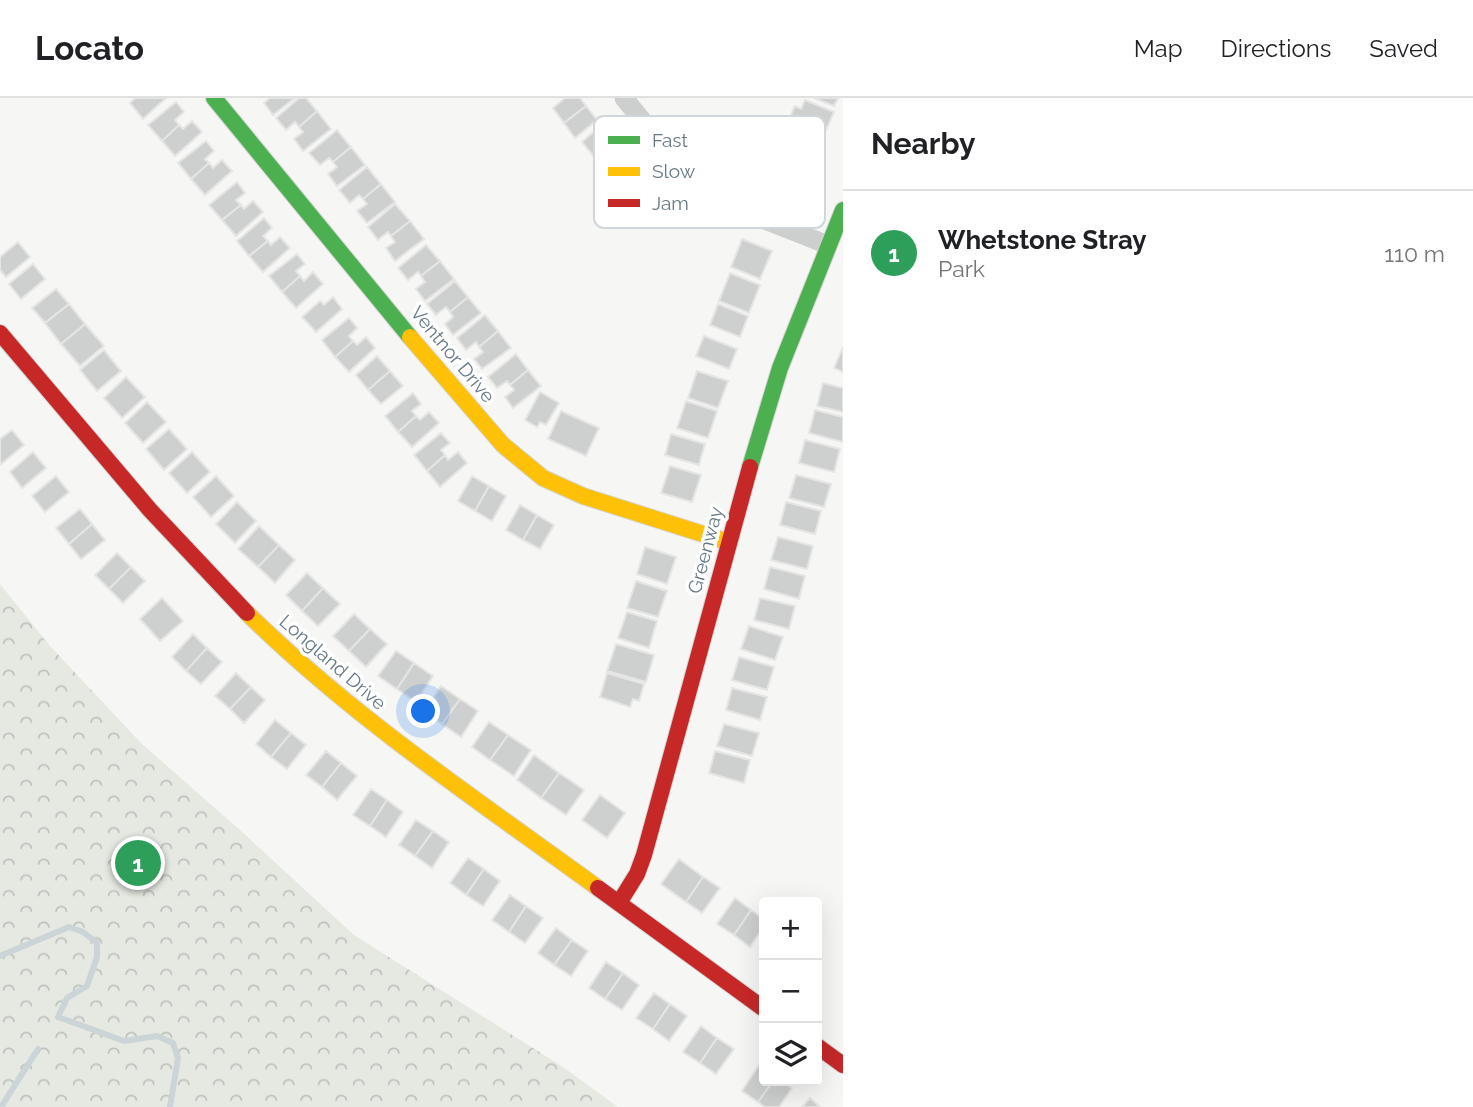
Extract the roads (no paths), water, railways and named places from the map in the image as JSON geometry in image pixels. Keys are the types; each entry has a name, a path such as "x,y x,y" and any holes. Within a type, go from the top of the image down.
{"street":[{"name":"Ventnor Drive","path":"214,98 503,445 543,478 583,496 728,542"},
{"path":"624,98 639,116"},
{"name":"Greenway","path":"619,903 637,874 644,855 757,439 780,368 843,210"},
{"path":"785,228 828,245"},
{"name":"Longland Drive","path":"0,333 134,494 194,560 238,606 313,676 465,794 759,1005"},
{"path":"822,1050 843,1065"}],"waterway":[{"path":"0,956 69,927 83,932 97,943 97,957 87,986 67,998 58,1017 124,1041 157,1036 173,1043 178,1058 170,1107"},
{"path":"1,1107 38,1049"}],"place":[{"name":"Whetstone Stray","path":"138,863"}]}
